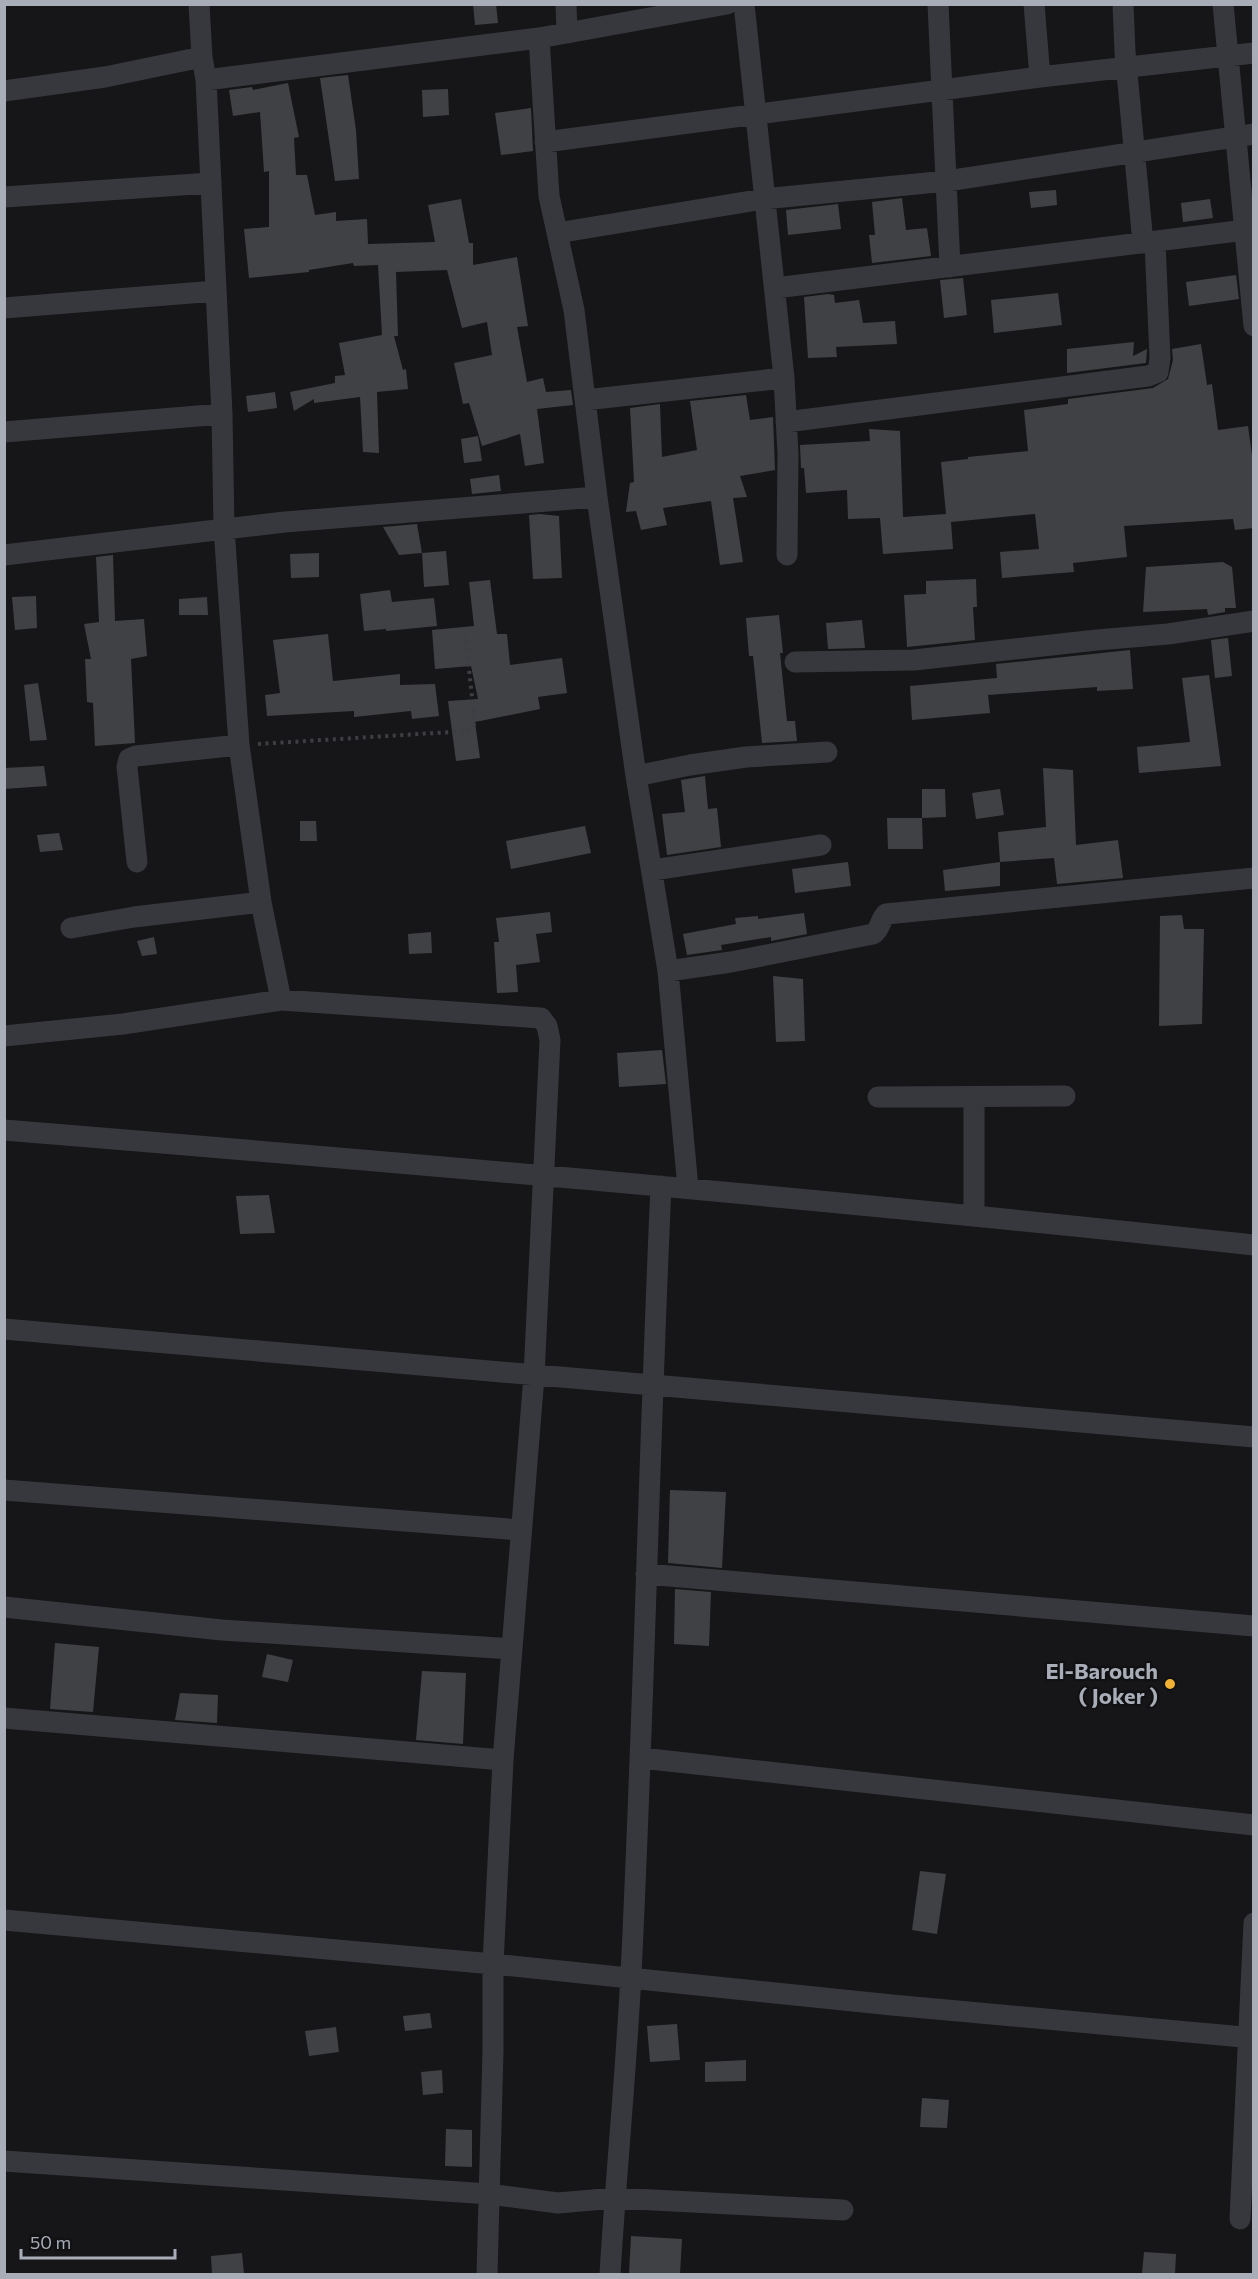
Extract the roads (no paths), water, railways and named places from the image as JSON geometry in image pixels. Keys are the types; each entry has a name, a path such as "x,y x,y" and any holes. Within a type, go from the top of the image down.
{"street":[{"path":"199,4 202,57 206,80 222,414 224,528 239,745 261,902 281,1000"},
{"path":"566,4 567,33"},
{"path":"744,4 784,378 788,454 787,555"},
{"path":"938,4 950,267"},
{"path":"1034,4 1040,77"},
{"path":"786,422 1148,376 1158,372 1160,358 1149,242 1134,151 1123,4"},
{"path":"1223,4 1227,56 1244,135 1254,326"},
{"path":"206,80 539,38 721,5"},
{"path":"539,38 549,196 574,310 597,497 636,776 668,970 688,1188"},
{"path":"545,142 658,126 756,116 942,89 1254,53"},
{"path":"4,91 105,77 202,57"},
{"path":"557,233 764,199 946,181 1244,135"},
{"path":"4,197 210,183"},
{"path":"775,288 1250,230"},
{"path":"4,308 216,291"},
{"path":"585,400 784,378"},
{"path":"4,432 222,414"},
{"path":"4,555 224,528 597,497"},
{"path":"795,662 914,660 1168,634 1254,621"},
{"path":"137,862 127,767 129,759 136,756 239,745"},
{"path":"636,776 746,757 826,752"},
{"path":"653,870 821,845"},
{"path":"668,970 731,962 873,934 886,914 1254,878"},
{"path":"71,928 134,917 261,902"},
{"path":"4,1036 123,1024 281,1000 541,1018 547,1026 550,1040 534,1376 503,1760 493,1964 487,2274"},
{"path":"878,1097 1065,1096"},
{"path":"974,1097 974,1215"},
{"path":"4,1130 688,1188 1254,1245"},
{"path":"609,2274 631,1978 661,1186"},
{"path":"4,1329 1254,1437"},
{"path":"4,1490 521,1530"},
{"path":"646,1574 1254,1626"},
{"path":"4,1607 222,1630 512,1649"},
{"path":"4,1718 503,1760"},
{"path":"641,1758 1254,1825"},
{"path":"4,1920 493,1964 904,2006 1251,2038"},
{"path":"1240,2219 1251,2038 1254,1923"},
{"path":"4,2161 489,2194 558,2203 615,2198 843,2210"}],"place":[{"name":"El-Barouch ( Joker )","path":"1170,1684"}]}
